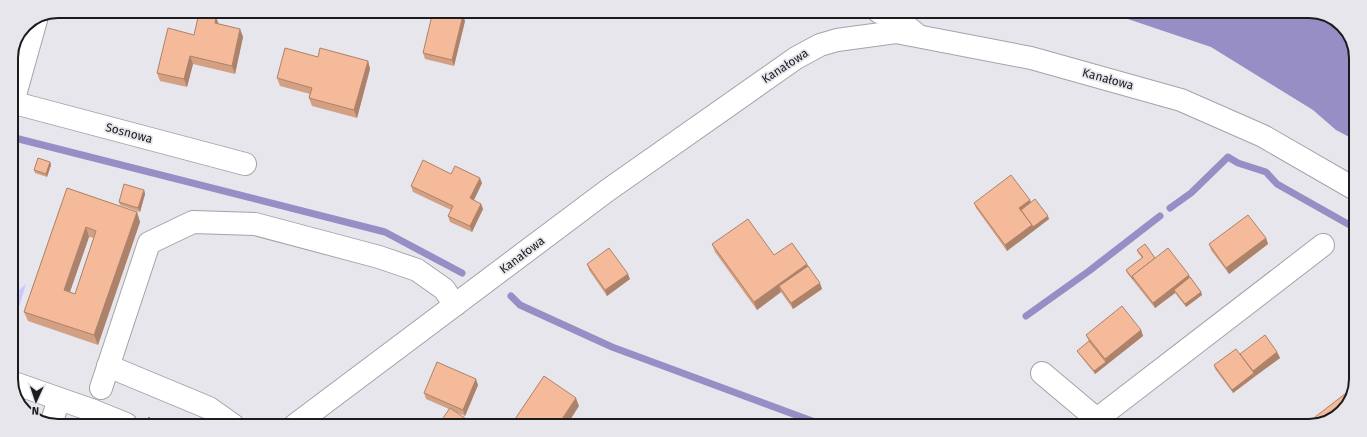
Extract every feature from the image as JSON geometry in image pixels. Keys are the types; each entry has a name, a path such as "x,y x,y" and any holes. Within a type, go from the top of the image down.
{"street":[{"path":"894,18 899,20 918,35"},
{"name":"Sosnowa","path":"18,82 34,27"},
{"name":"Kanałowa","path":"303,419 608,190 796,58 820,45 859,36 896,32 918,35 1031,58 1181,100 1263,136 1349,186"},
{"name":"Sosnowa","path":"18,104 245,164"},
{"path":"101,388 149,243 194,222 255,224 379,257 417,270 444,289 455,305"},
{"path":"1105,419 1323,245"},
{"path":"108,366 209,408 224,419"},
{"path":"1042,374 1097,419"},
{"path":"19,385 114,419"},
{"path":"52,419 58,399"}],"shaded area":[{"path":"1125,18 1314,18 1324,21 1341,34 1348,48 1349,137 1336,130 1313,110 1211,47"},
{"path":"26,284 18,310 18,291"}],"building":[{"path":"198,18 216,18 215,23 240,29 232,66 190,56 184,79 157,73 168,28 194,35"},
{"path":"431,18 462,18 452,60 423,53"},
{"path":"285,48 318,57 320,48 368,61 354,110 309,98 312,88 277,78"},
{"path":"38,158 50,162 46,174 34,170"},
{"path":"423,160 451,174 455,166 480,178 470,198 481,204 470,226 448,216 453,206 411,186"},
{"path":"1011,175 1030,200 1019,208 1032,225 1005,245 974,203"},
{"path":"124,184 144,190 138,208 119,202"},
{"path":"67,188 137,212 94,335 24,312","holes":["86,227 96,231 75,294 64,290"]},
{"path":"1035,199 1048,216 1033,227 1021,210"},
{"path":"1248,215 1266,238 1226,268 1209,244"},
{"path":"748,219 774,255 792,243 807,264 754,302 712,244"},
{"path":"1145,244 1155,258 1132,276 1133,279 1126,270 1143,257 1137,250"},
{"path":"609,248 628,274 605,290 587,264"},
{"path":"1168,248 1189,275 1153,303 1132,276"},
{"path":"808,266 820,283 791,303 779,286"},
{"path":"1190,277 1201,292 1185,304 1174,290"},
{"path":"1122,306 1141,330 1105,359 1086,335"},
{"path":"1265,335 1277,352 1253,371 1240,354"},
{"path":"1089,341 1106,362 1094,371 1077,351"},
{"path":"1236,349 1254,373 1232,390 1214,365"},
{"path":"437,362 476,379 463,410 424,393"},
{"path":"544,376 576,398 562,419 515,419"},
{"path":"1347,393 1342,401 1333,411 1322,417 1315,417"},
{"path":"450,408 466,419 442,419"}],"waterway":[{"path":"18,139 385,232 462,273"},
{"path":"1170,208 1191,193 1228,157 1238,163 1266,172 1277,184 1349,225"},
{"path":"1026,316 1089,271 1160,216"},
{"path":"511,296 520,305 612,347 807,419"}]}
